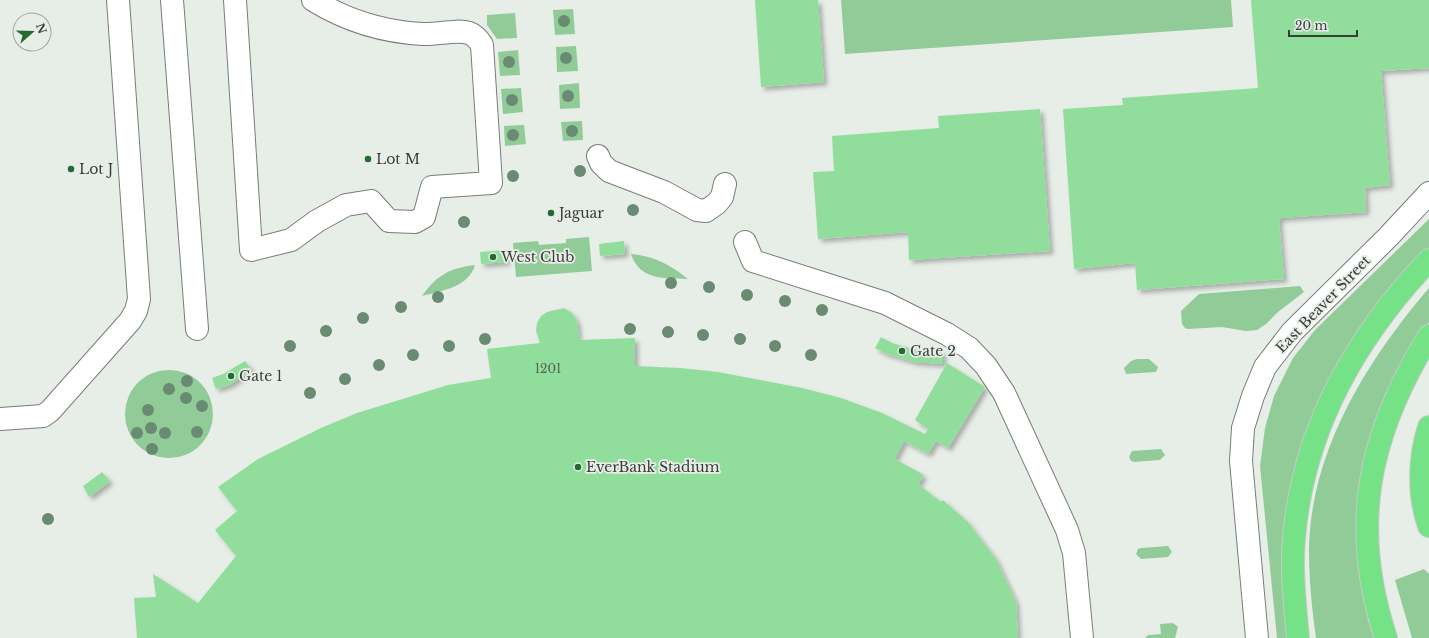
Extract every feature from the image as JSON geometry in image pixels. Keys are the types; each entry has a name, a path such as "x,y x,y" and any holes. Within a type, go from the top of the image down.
{"highway":[{"path":"1298,638 1294,594 1294,539 1301,485 1315,437 1330,401 1358,351 1386,310 1429,260"},
{"path":"1386,638 1375,604 1367,558 1366,530 1369,488 1386,419 1401,384 1429,336"},
{"path":"1429,427 1425,445 1421,481 1423,503 1429,526"}],"street":[{"path":"0,420 42,416 50,411 130,321 136,311 139,299 118,0"},
{"path":"172,0 197,329"},
{"path":"235,0 251,250 291,240 317,220 346,205 371,202 389,221 414,222 424,217 432,187 491,183 482,44 476,37 468,32 424,34 388,30 359,23 332,11 313,0"},
{"path":"598,156 609,171 664,192 697,210 706,211 716,204 722,197 725,184"},
{"name":"East Beaver Street","path":"1254,633 1241,461 1244,428 1258,383 1275,352 1292,332 1389,236 1429,193"},
{"path":"746,242 753,261 885,303 963,344 986,366 1004,393 1067,530 1074,553 1082,638"}],"green space":[{"path":"841,0 1231,0 1233,27 845,54"},
{"path":"573,9 575,34 555,35 553,10"},
{"path":"515,13 517,38 497,39 487,25 487,15"},
{"path":"576,46 578,71 557,72 556,47"},
{"path":"518,50 520,75 500,76 498,52"},
{"path":"579,83 580,108 560,109 559,85"},
{"path":"521,88 523,112 503,114 501,89"},
{"path":"582,121 583,140 563,141 561,122"},
{"path":"524,125 526,144 505,146 504,126"},
{"path":"1429,219 1429,249 1419,259 1315,414 1289,638 1277,638 1260,466 1265,428 1274,396 1293,358 1315,330"},
{"path":"589,237 592,271 516,277 513,243 538,241 539,245 566,243 566,239"},
{"path":"631,254 662,262 675,269 688,279 662,278 647,274 635,263"},
{"path":"475,265 472,272 461,283 446,290 422,296 433,283 445,274 458,268"},
{"path":"1300,286 1304,292 1257,330 1246,331 1222,327 1188,329 1182,324 1181,311 1199,294"},
{"path":"1429,288 1429,322 1392,383 1364,597 1368,620 1374,638 1316,638 1311,594 1309,550 1312,514 1319,478 1331,443 1346,409 1364,377 1384,346"},
{"path":"1137,359 1149,359 1158,367 1156,372 1126,374 1124,368 1131,361"},
{"path":"169,370 186,373 200,383 210,397 213,414 210,431 200,445 186,455 169,458 152,455 138,445 128,431 125,414 128,397 138,383 152,373"},
{"path":"1161,449 1165,455 1160,460 1134,462 1131,461 1129,457 1132,451"},
{"path":"1168,546 1172,552 1168,557 1141,559 1136,554 1138,549 1141,548"},
{"path":"1424,569 1429,574 1429,638 1412,638 1395,580"},
{"path":"1173,623 1178,627 1175,638 1145,638 1148,635 1161,634 1160,624"}],"building":[{"path":"755,0 818,0 824,82 761,87"},
{"path":"1251,0 1429,0 1429,68 1381,71 1390,185 1365,188 1366,212 1281,218 1279,221 1284,279 1137,290 1135,263 1074,269 1063,109 1123,105 1122,98 1258,88"},
{"path":"1040,109 1050,251 909,260 908,232 818,239 813,172 834,171 832,136 939,128 938,116"},
{"name":"West Club","path":"624,241 625,254 600,256 599,244"},
{"name":"West Club","path":"505,250 507,262 481,264 480,252"},
{"name":"EverBank Stadium","path":"564,308 572,313 577,321 579,340 635,338 635,366 680,368 718,372 802,388 841,398 882,413 925,434 928,429 915,420 947,363 985,387 948,448 936,441 928,454 904,441 895,459 924,475 918,484 941,502 943,500 968,522 996,559 1016,602 1018,638 137,638 134,598 156,597 153,574 198,603 236,556 215,530 237,511 218,487 258,459 321,428 357,413 448,385 491,378 487,349 540,343 536,331 537,323 541,316 547,312"},
{"name":"Gate 2","path":"881,337 892,343 917,350 943,351 943,364 915,362 887,354 875,348"},
{"name":"Gate 1","path":"245,361 252,370 229,385 216,389 212,378 223,374"},
{"path":"102,472 110,481 89,497 83,486"}],"place":[{"name":"Lot M","path":"368,159"},
{"name":"Lot J","path":"71,169"},
{"name":"Jaguar","path":"551,213"},
{"name":"West Club","path":"493,257"},
{"name":"Gate 2","path":"902,351"},
{"name":"Gate 1","path":"231,376"},
{"name":"EverBank Stadium","path":"578,467"}]}
